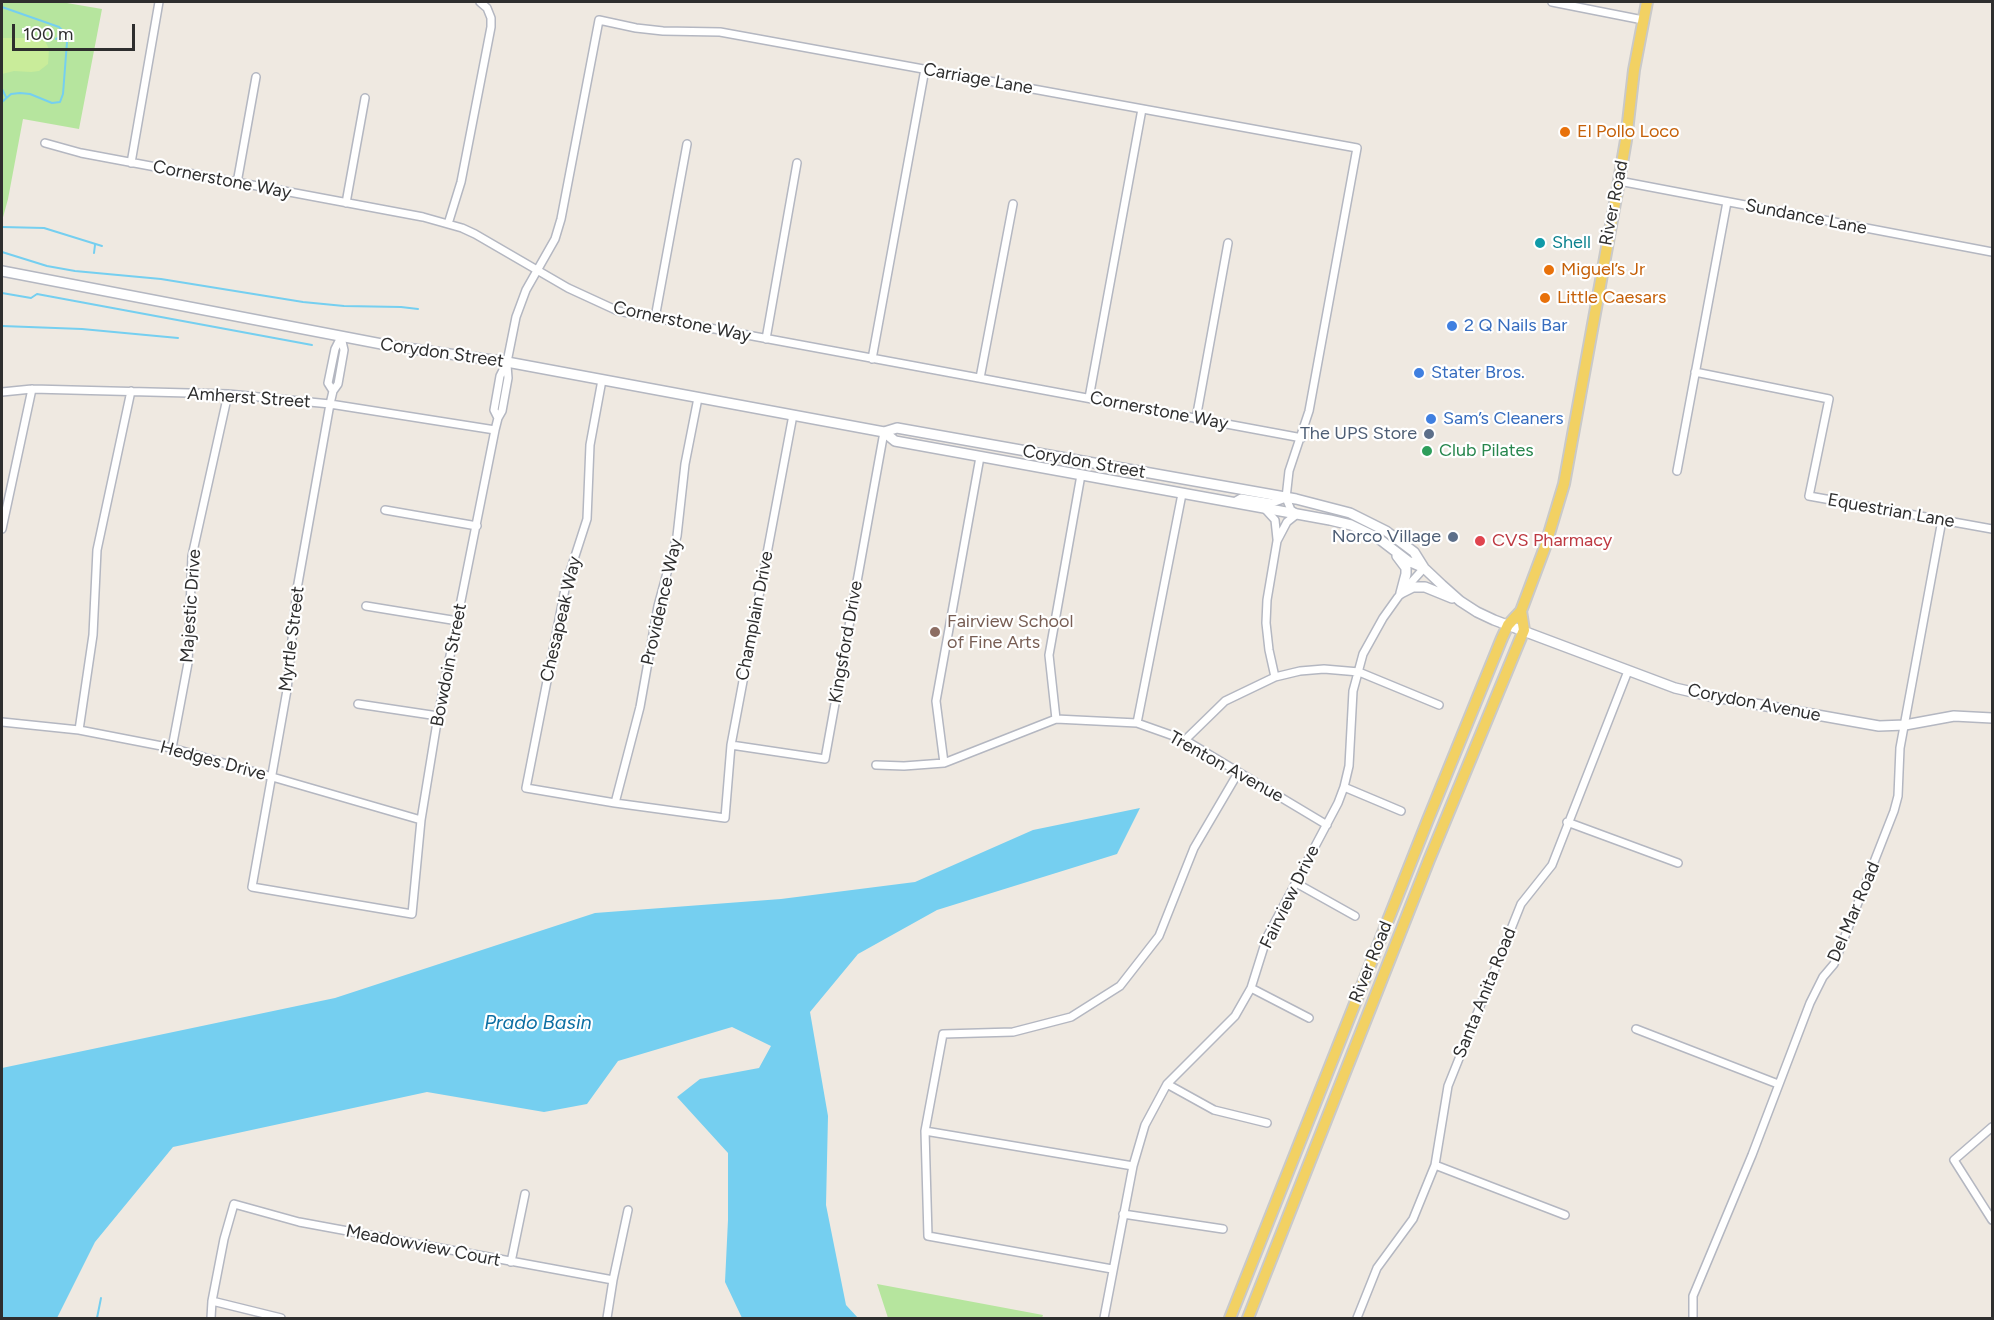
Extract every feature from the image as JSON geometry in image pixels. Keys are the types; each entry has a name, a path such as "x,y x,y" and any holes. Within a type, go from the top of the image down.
{"main road":[{"name":"River Road","path":"1230,1318 1426,822 1508,625 1521,611 1545,547 1564,484 1619,181 1634,69 1647,2"},
{"name":"Corydon Street","path":"2,271 341,337 507,362 884,432 897,428 1286,498 1350,513 1386,531 1414,552 1424,568 1460,601 1477,612 1524,630"},
{"name":"Corydon Street","path":"884,432 895,441 1351,525 1378,538 1408,561 1424,568"},
{"path":"1378,538 1406,568 1401,593"},
{"path":"1401,593 1413,587 1425,587 1460,601"},
{"name":"River Road","path":"1248,1318 1429,860 1524,630 1521,611"},
{"name":"Corydon Avenue","path":"1524,630 1675,688 1710,696 1879,726 1905,725 1954,716 1992,718"}],"street":[{"path":"131,163 159,2"},
{"path":"448,224 461,182 490,27 491,18 487,8 480,2"},
{"path":"1552,2 1643,20"},
{"name":"Carriage Lane","path":"598,20 663,31 720,32 1357,148 1309,411 1302,438"},
{"name":"Bowdoin Street","path":"412,914 421,820 438,716 498,418 494,410 500,376 507,362 516,317 526,290 555,239 561,219 598,20"},
{"path":"872,359 925,69"},
{"path":"237,183 256,77"},
{"path":"346,203 365,98"},
{"path":"1089,398 1142,109"},
{"name":"Cornerstone Way","path":"45,143 81,153 423,217 448,224 475,234 586,298 618,311 1302,438"},
{"path":"655,318 687,144"},
{"path":"766,339 797,164"},
{"name":"Sundance Lane","path":"1619,181 1992,252"},
{"path":"1677,471 1727,202"},
{"path":"980,378 1013,204"},
{"path":"1196,419 1228,243"},
{"name":"Myrtle Street","path":"341,337 335,349 328,383 333,391 297,589 286,690 252,887 412,914"},
{"name":"Equestrian Lane","path":"1695,372 1829,399 1809,496 1992,530"},
{"name":"Chesapeak Way","path":"602,380 590,445 587,519 566,584 526,788 615,803"},
{"path":"2,529 32,389"},
{"name":"Amherst Street","path":"2,392 32,389 228,394 330,404 495,430"},
{"path":"79,730 93,635 97,550 131,391"},
{"name":"Majestic Drive","path":"172,748 188,663 192,556 228,394"},
{"name":"Providence Way","path":"615,803 640,706 658,606 677,536 685,464 698,398"},
{"name":"Champlain Drive","path":"615,803 725,818 731,745 793,416"},
{"name":"Kingsford Drive","path":"731,745 825,759 884,432"},
{"path":"1277,541 1290,518 1297,514 1291,510 1286,498 1289,471 1302,438"},
{"path":"944,763 936,701 980,457"},
{"path":"1056,718 1049,655 1081,475"},
{"path":"1137,723 1182,494"},
{"name":"Corydon Street","path":"1234,502 1241,498 1272,503 1286,498"},
{"path":"1264,508 1275,520 1277,541 1267,600 1269,650 1275,677"},
{"path":"385,510 477,526"},
{"name":"Del Mar Road","path":"1693,1318 1693,1296 1752,1155 1810,1003 1823,977 1834,964 1894,811 1898,796 1900,748 1942,520"},
{"name":"Fairview Drive","path":"1104,1318 1133,1166 1145,1125 1167,1084 1235,1016 1251,988 1267,937 1327,825 1344,787 1349,766 1353,692 1363,654 1383,618 1401,593 1424,568"},
{"path":"366,606 458,621"},
{"path":"1185,740 1225,701 1275,677 1300,671 1324,669 1359,672 1439,705"},
{"name":"Santa Anita Road","path":"1357,1318 1377,1268 1413,1218 1435,1165 1448,1086 1521,904 1552,865 1628,671"},
{"path":"358,704 438,716"},
{"name":"Trenton Avenue","path":"876,765 904,766 944,763 1056,718 1137,723 1185,740 1327,825"},
{"name":"Hedges Drive","path":"2,722 79,730 172,748 421,820"},
{"path":"1112,1269 928,1236 926,1131 943,1034 1013,1032 1071,1017 1120,986 1159,936 1194,848 1238,773"},
{"path":"1344,787 1401,811"},
{"path":"1567,822 1677,863"},
{"path":"1296,883 1355,916"},
{"path":"1251,988 1309,1018"},
{"path":"1636,1029 1778,1084"},
{"path":"1167,1084 1214,1110 1267,1123"},
{"path":"1992,1127 1954,1160 1992,1220"},
{"path":"926,1131 1133,1166"},
{"path":"1435,1165 1565,1215"},
{"path":"511,1262 525,1194"},
{"name":"Meadowview Court","path":"212,1301 224,1239 234,1204 299,1222 613,1281"},
{"path":"607,1318 628,1210"},
{"path":"1123,1214 1223,1229"},
{"path":"211,1318 212,1301 281,1318"}],"green space":[{"path":"2,2 61,2 102,9 79,129 23,119 2,221"},
{"path":"2,38 34,38 45,41 49,49 48,64 39,71 14,71 2,74"},
{"path":"877,1284 1043,1315 1042,1318 888,1318"}],"water":[{"name":"Prado Basin","path":"1140,808 1117,854 937,910 858,954 810,1012 828,1116 826,1205 846,1305 858,1318 742,1318 725,1282 728,1153 677,1097 700,1079 759,1068 771,1046 732,1027 618,1061 587,1104 544,1112 427,1092 173,1147 95,1242 57,1318 2,1318 2,1068 335,998 595,913 781,899 915,882 1033,830"}],"waterway":[{"path":"2,7 59,27 65,33 67,42 63,94 60,102 52,103 30,94 20,93 11,94 2,102"},
{"path":"56,39 65,33"},
{"path":"2,89 6,97"},
{"path":"2,227 44,228 102,246"},
{"path":"94,253 95,245"},
{"path":"2,252 47,266 75,271 161,279 303,302 418,309"},
{"path":"2,293 31,298 37,294 312,345"},
{"path":"2,326 82,329 178,338"},
{"path":"97,1318 101,1298"}],"place":[{"name":"El Pollo Loco","path":"1565,132"},
{"name":"Shell","path":"1540,243"},
{"name":"Miguel’s Jr","path":"1549,270"},
{"name":"Little Caesars","path":"1545,298"},
{"name":"2 Q Nails Bar","path":"1452,326"},
{"name":"Stater Bros.","path":"1419,373"},
{"name":"Sam’s Cleaners","path":"1431,419"},
{"name":"The UPS Store","path":"1429,434"},
{"name":"Club Pilates","path":"1427,451"},
{"name":"Norco Village","path":"1453,537"},
{"name":"CVS Pharmacy","path":"1480,541"},
{"name":"Fairview School of Fine Arts","path":"935,632"}]}
